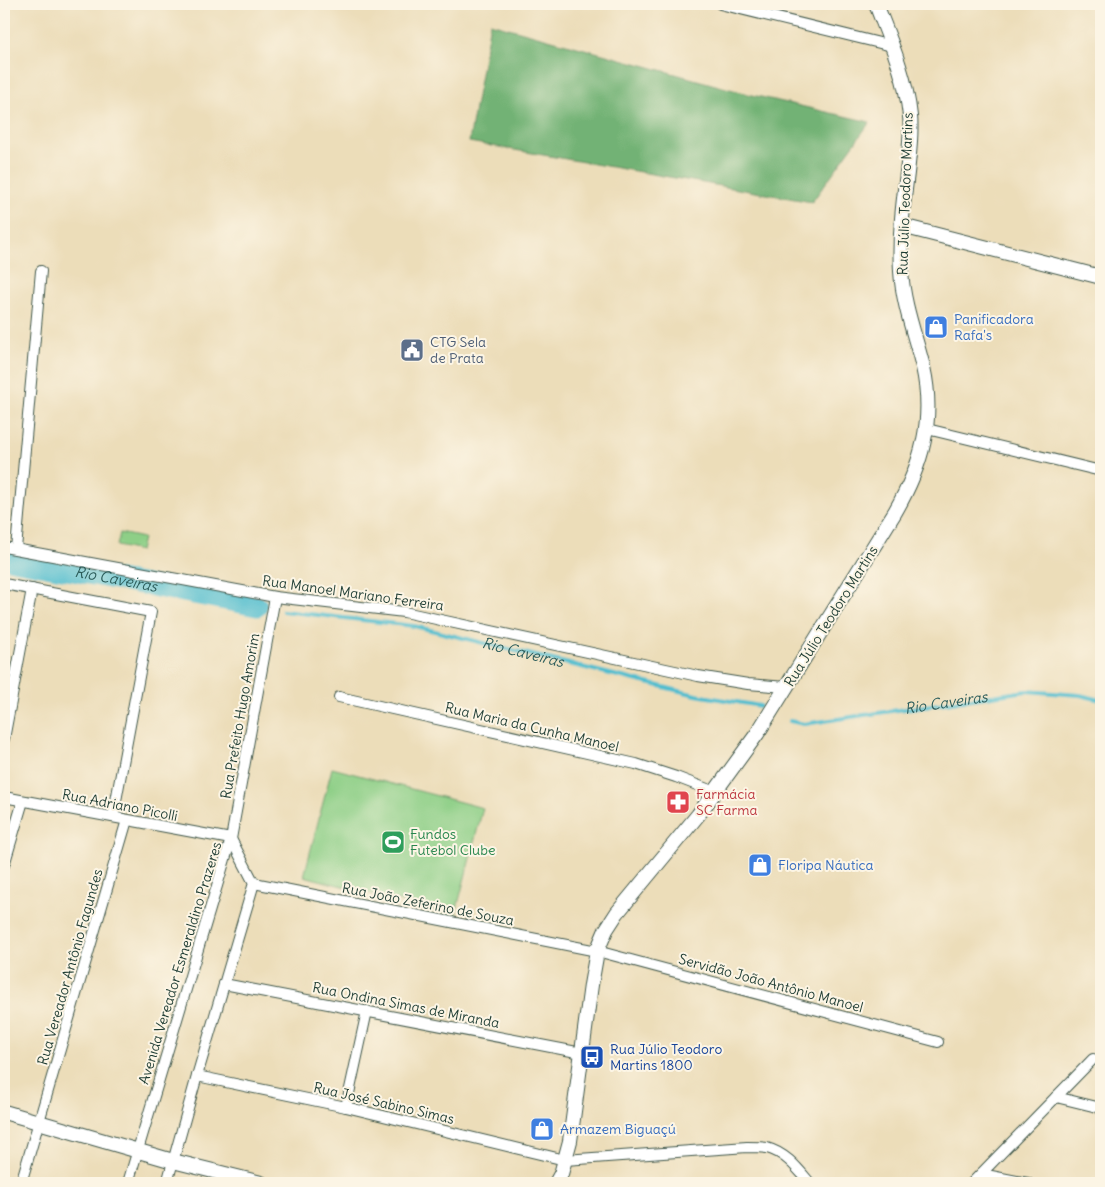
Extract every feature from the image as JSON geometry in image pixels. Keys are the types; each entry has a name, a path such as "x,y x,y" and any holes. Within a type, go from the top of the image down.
{"main road":[{"name":"Rua Júlio Teodoro Martins","path":"556,1183 561,1174 570,1141 591,985 597,951 606,930 698,816 757,734 905,495 919,461 927,429 928,396 926,381 909,321 902,287 901,252 910,116 902,77 876,4"},
{"path":"902,226 1101,276"},
{"path":"4,1112 173,1161 261,1183"}],"street":[{"path":"720,4 892,46"},
{"path":"16,549 41,271"},
{"path":"927,429 1101,471"},
{"name":"Rua Manoel Mariano Ferreira","path":"4,547 275,597 404,612 714,679 786,687"},
{"path":"4,584 151,612 113,818"},
{"path":"4,739 32,589"},
{"name":"Rua Prefeito Hugo Amorim","path":"231,839 275,597"},
{"name":"Rua Maria da Cunha Manoel","path":"339,697 636,764 715,792"},
{"name":"Rua Adriano Picolli","path":"4,797 231,839"},
{"path":"4,865 23,801"},
{"name":"Rua Vereador Antônio Fagundes","path":"21,1183 127,820"},
{"name":"Avenida Vereador Esmeraldino Prazeres","path":"231,839 254,883"},
{"name":"Avenida Vereador Esmeraldino Prazeres","path":"128,1183 231,839"},
{"path":"167,1183 254,883"},
{"name":"Rua João Zeferino de Souza","path":"254,883 597,951"},
{"name":"Servidão João Antônio Manoel","path":"597,951 938,1042"},
{"name":"Rua Ondina Simas de Miranda","path":"224,984 582,1054"},
{"path":"346,1107 367,1011"},
{"path":"972,1183 1093,1059"},
{"name":"Rua José Sabino Simas","path":"197,1076 346,1107 565,1160 747,1147 766,1148 778,1152 787,1158 810,1183"},
{"path":"1056,1097 1101,1108"},
{"path":"982,1174 1028,1183"}],"green space":[{"path":"490,23 748,94 870,122 812,202 469,142"},
{"path":"120,533 143,538 140,551 117,546"},
{"name":"Fundos Futebol Clube","path":"332,768 483,808 455,916 304,876"}],"waterway":[{"name":"Rio Caveiras","path":"4,558 257,606"},
{"name":"Rio Caveiras","path":"283,611 414,626 696,695 760,706"},
{"name":"Rio Caveiras","path":"790,721 804,724 1026,691 1080,695 1101,700"}],"place":[{"name":"Panificadora Rafa's","path":"936,327"},
{"name":"CTG Sela de Prata","path":"412,350"},
{"name":"Farmácia SC Farma","path":"678,802"},
{"name":"Fundos Futebol Clube","path":"393,842"},
{"name":"Floripa Náutica","path":"760,865"},
{"name":"Rua Júlio Teodoro Martins 1800","path":"592,1057"},
{"name":"Armazem Biguaçú","path":"542,1129"}]}
